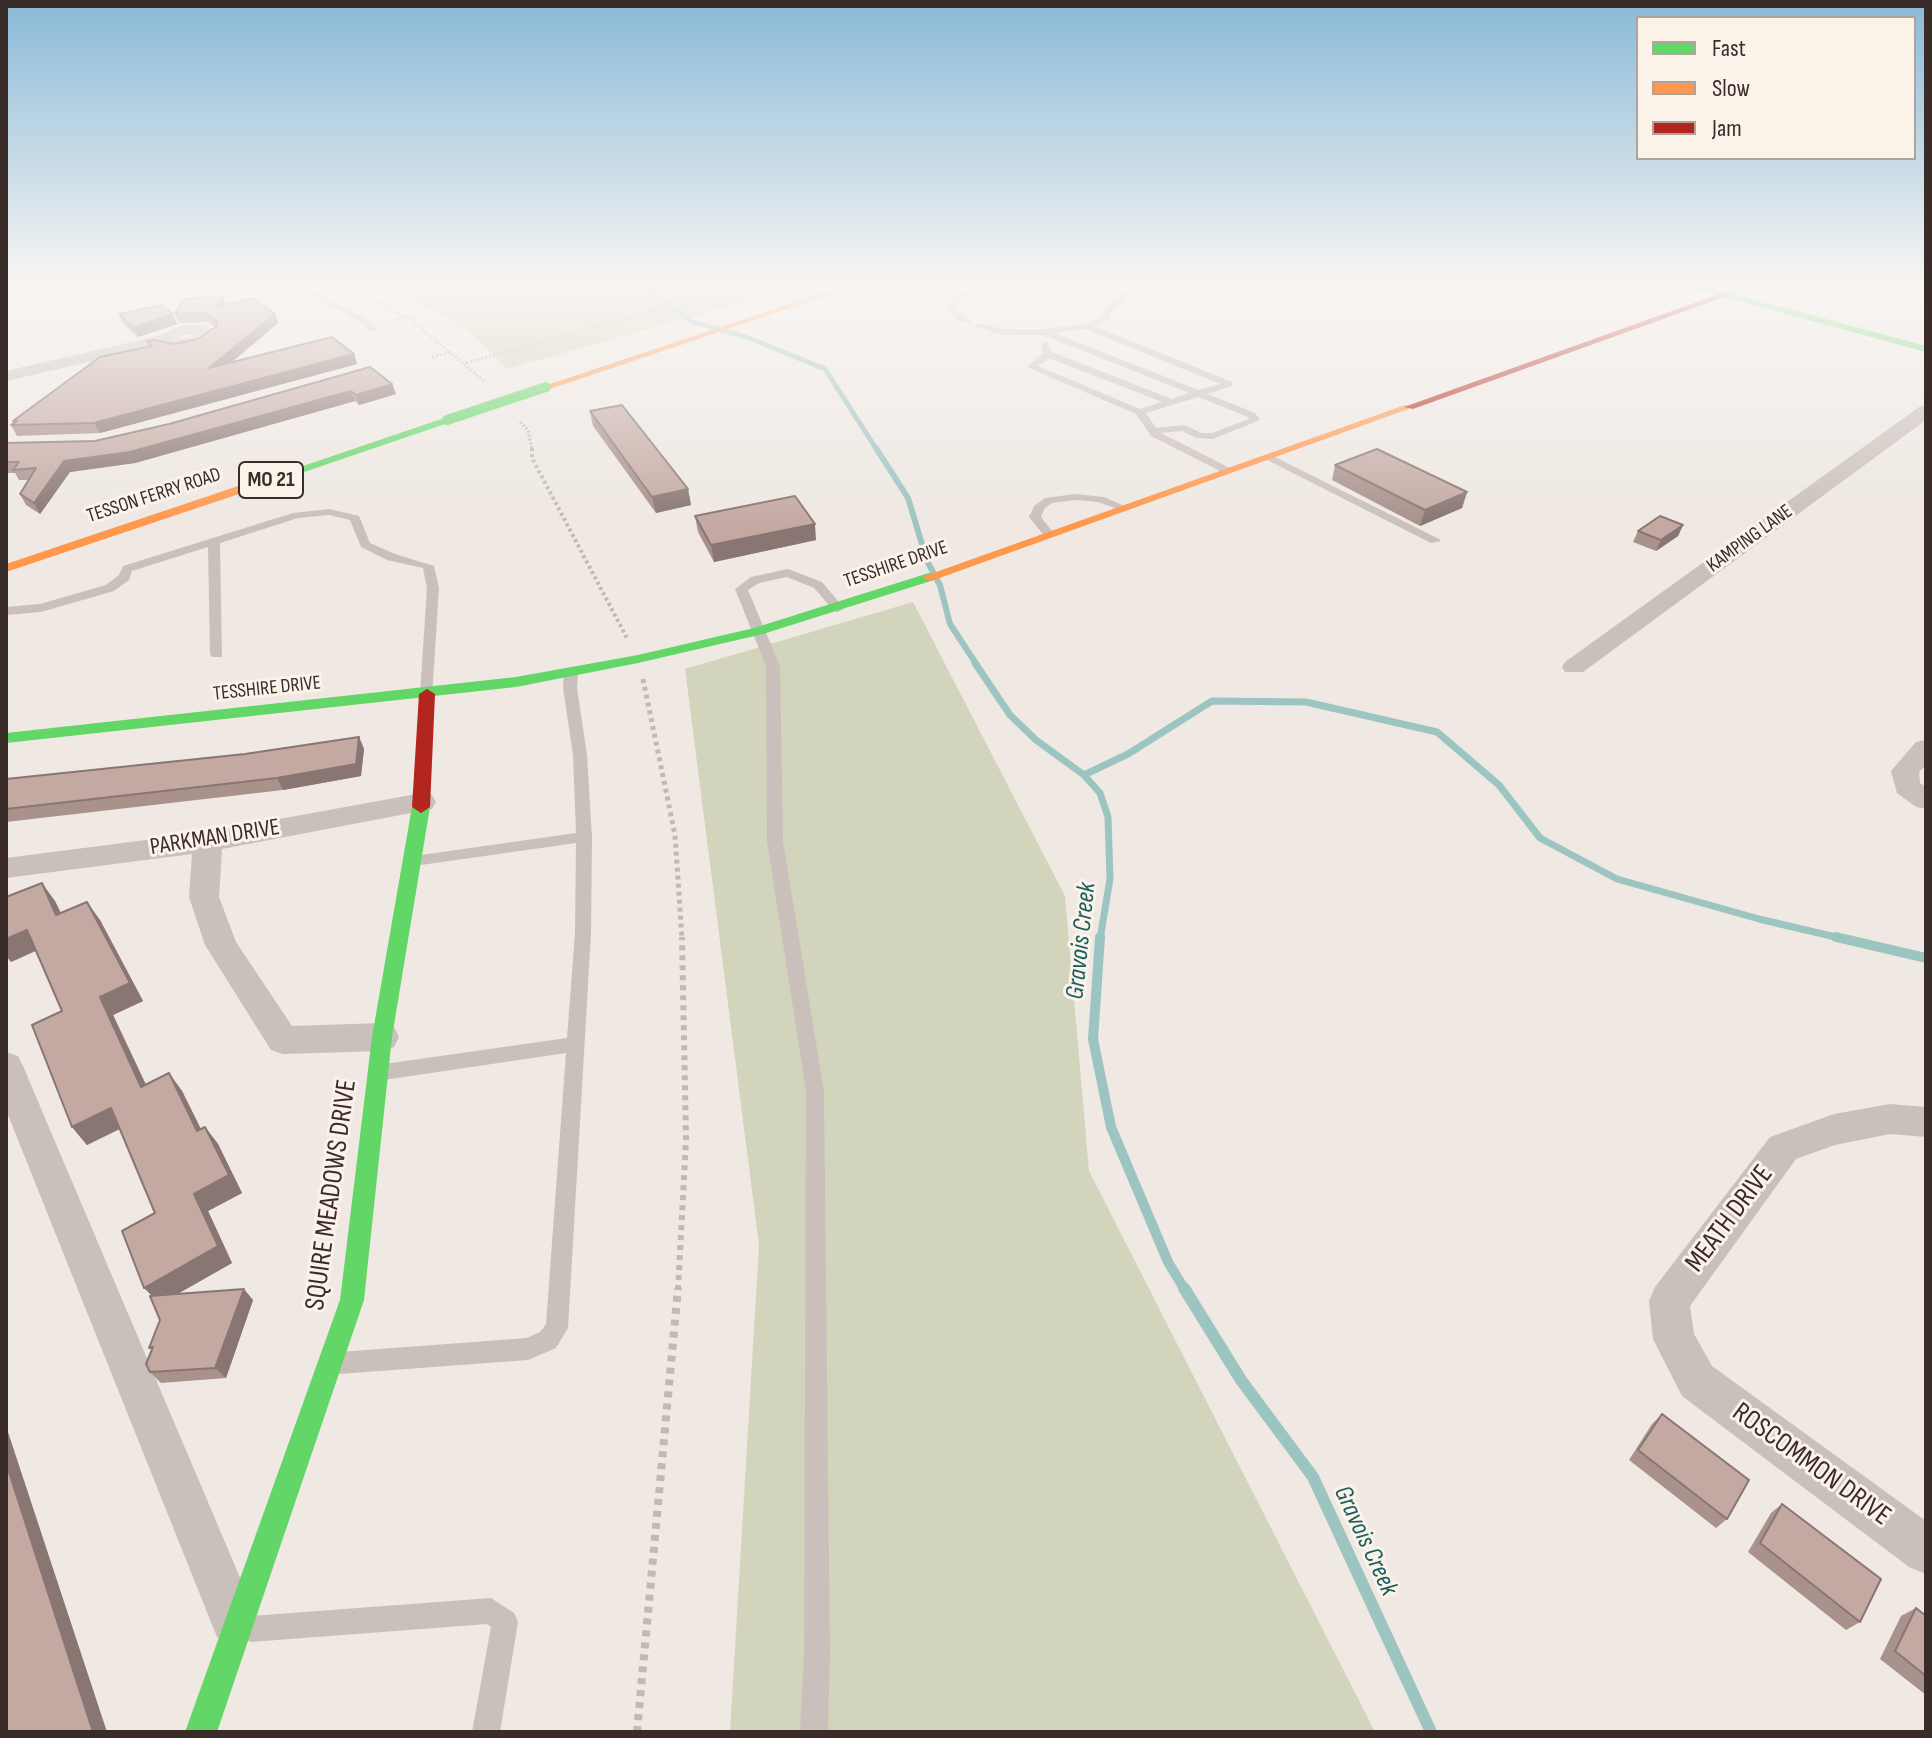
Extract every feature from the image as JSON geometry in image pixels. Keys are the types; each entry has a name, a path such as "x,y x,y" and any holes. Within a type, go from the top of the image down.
{"street":[{"path":"6,376 62,363"},
{"name":"TESSON FERRY ROAD","path":"6,568 616,363"},
{"name":"TESSHIRE DRIVE","path":"6,738 427,694 571,672 758,631 907,585 1533,363"},
{"name":"KAMPING LANE","path":"1574,667 1926,411"},
{"path":"6,547 94,539"},
{"name":"SQUIRE MEADOWS DRIVE","path":"201,1732 352,1300 382,1037 422,802 427,694"},
{"path":"1917,794 1905,771 1926,748"},
{"name":"PARKMAN DRIVE","path":"6,868 208,842 422,802"},
{"path":"208,842 204,897 221,945 283,1040 382,1037"},
{"path":"6,1066 237,1630"},
{"name":"MEATH DRIVE","path":"1697,1381 1674,1339 1669,1301 1783,1148 1834,1130 1890,1119 1926,1122"},
{"name":"ROSCOMMON DRIVE","path":"1697,1381 1926,1550"}],"lane":[{"path":"1037,363 1032,367 1140,412 1153,431 1228,471"},
{"path":"1071,363 1171,402"},
{"path":"1120,363 1200,393 1252,415 1255,420 1213,436 1200,436 1184,428 1153,431"},
{"path":"1140,412 1229,384 1177,363"},
{"path":"1269,457 1435,541"},
{"path":"1049,535 1035,517 1040,506 1049,500 1075,497 1100,499 1123,508"},
{"path":"6,611 41,608 110,588 125,577 127,569 297,515 329,512 355,518 365,545 391,557 428,566 433,588 427,694"},
{"path":"214,541 217,654"},
{"path":"814,1732 817,1652 815,1091 775,841 773,666 741,589 755,580 788,573 818,585 838,608"},
{"path":"330,1364 528,1349 548,1340 557,1328 583,933 584,837 580,755 570,688 571,672"},
{"path":"412,861 584,837"},
{"path":"378,1073 576,1044"},
{"path":"237,1630 491,1611 505,1622 486,1732"}],"path":[{"path":"466,363 494,391"},
{"path":"516,416 528,430 532,458 634,649"},
{"path":"637,1732 675,1348 686,1140 685,986 675,835 641,667"}],"green space":[{"path":"501,363 528,363 507,369"},
{"path":"913,602 1065,896 1089,1171 1375,1732 730,1732 759,1245 685,669"}],"building":[{"path":"92,363 215,363 209,368 228,363 320,363 94,423 11,425 17,421 13,421"},
{"path":"370,367 392,384 356,395 351,391 130,452 64,461 34,503 20,494 36,468 13,470 19,462 6,462 6,443 95,441 169,424"},
{"path":"622,405 688,489 652,497 590,411"},
{"path":"1377,449 1467,492 1425,510 1335,465"},
{"path":"795,496 815,524 711,545 695,516"},
{"path":"1660,516 1683,525 1661,540 1638,531"},
{"path":"359,737 356,764 277,778 6,809 6,779 245,754"},
{"path":"42,883 56,915 87,902 130,983 100,997 141,1087 169,1073 197,1131 205,1127 229,1175 194,1194 218,1246 144,1288 122,1231 155,1213 111,1108 72,1127 32,1025 62,1011 27,930 6,939 6,897"},
{"path":"244,1289 215,1368 150,1372 146,1364 153,1347 149,1348 160,1320 150,1296"},
{"path":"1662,1414 1749,1480 1727,1519 1638,1450"},
{"path":"6,1463 93,1732 6,1732"},
{"path":"1782,1504 1881,1579 1860,1622 1760,1543"},
{"path":"1916,1608 1926,1616 1926,1676 1895,1651"}],"waterway":[{"name":"Gravois Creek","path":"811,363 825,369 877,450"},
{"name":"Gravois Creek","path":"876,448 908,498 927,561 940,585 950,624 977,665"},
{"name":"Gravois Creek","path":"975,663 1010,715 1036,740 1084,775"},
{"path":"1084,775 1128,754 1212,701 1306,702 1437,732 1499,785 1540,838 1617,879 1844,939"},
{"name":"Gravois Creek","path":"1084,775 1100,793 1108,817 1110,879 1100,939"},
{"name":"Gravois Creek","path":"1100,937 1093,1039 1111,1127 1168,1262 1185,1290"},
{"path":"1836,937 1926,958"},
{"name":"Gravois Creek","path":"1184,1288 1241,1380 1313,1477 1431,1732"}],"traffic: fast":[{"path":"447,420 546,387"},
{"path":"262,482 447,420"},
{"path":"6,738 516,682 638,659 758,631 929,577"},
{"path":"201,1732 352,1300 382,1037 421,807"}],"traffic: slow":[{"path":"546,387 618,363"},
{"path":"929,577 1409,407"},
{"path":"6,568 262,482"}],"traffic: jam":[{"path":"1409,407 1533,363"},
{"path":"421,807 427,694"}]}
